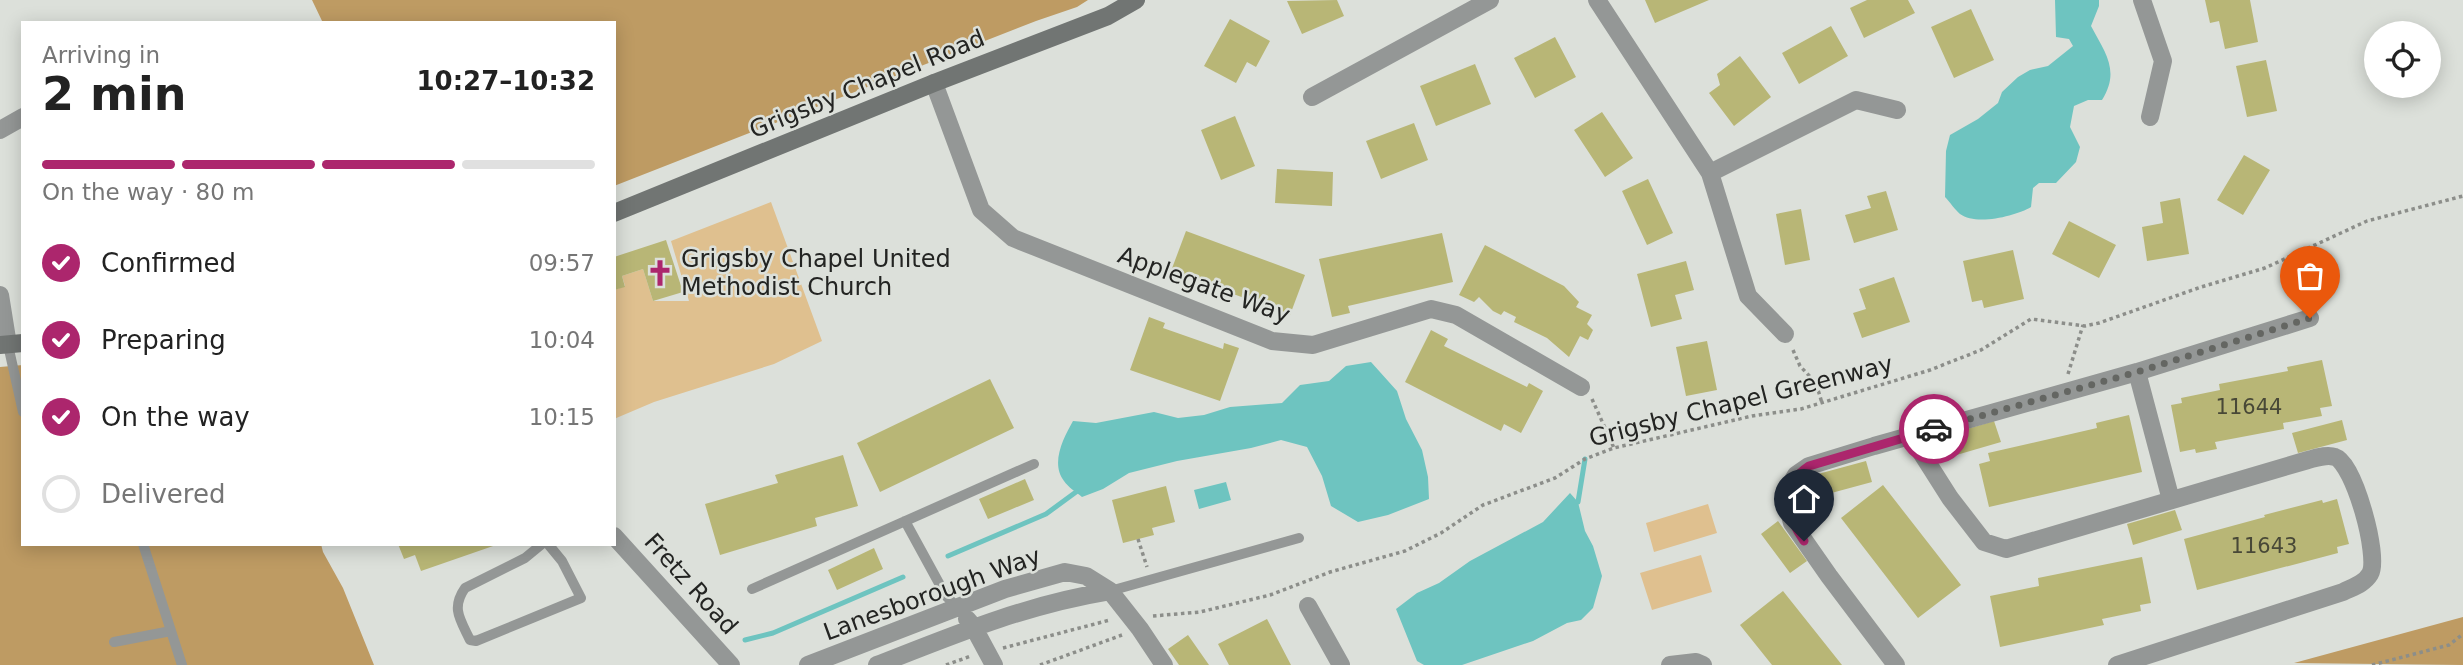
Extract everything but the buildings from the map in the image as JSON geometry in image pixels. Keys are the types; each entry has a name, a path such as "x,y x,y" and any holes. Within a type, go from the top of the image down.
{"street":[{"name":"Grigsby Chapel Road","path":"616,212 934,83 1108,16 1136,0"},
{"path":"1312,97 1490,0"},
{"path":"1597,0 1710,173 1748,296 1785,334"},
{"path":"2142,0 2163,61 2150,117"},
{"name":"Applegate Way","path":"934,83 981,210 1013,238 1272,341 1313,345 1431,309 1456,315 1581,387"},
{"path":"1710,173 1856,100 1897,110"},
{"path":"0,130 21,118"},
{"path":"0,295 10,344"},
{"path":"1896,665 1792,523 1787,503 1790,485 1796,475 1809,466 1910,435 2137,372 2310,318"},
{"path":"2137,372 2171,500"},
{"path":"1910,435 1950,498 1984,542 2006,549 2308,460 2327,456 2343,462 2352,477 2371,541 2373,563 2371,572 2362,583 2343,592 2117,665"},
{"name":"Fretz Road","path":"616,538 731,665"},
{"name":"Lanesborough Way","path":"808,665 1005,589 1065,572 1086,576 1110,591 1164,665"},
{"name":"Lanesborough Way","path":"877,665 973,626 1031,608 1110,591"},
{"path":"1308,606 1340,665"},
{"path":"958,608 973,626 990,659"},
{"path":"854,648 861,665"},
{"path":"1670,665 1696,662 1703,665"}],"lane":[{"path":"10,344 21,402"},
{"path":"752,589 1034,464"},
{"path":"905,521 946,596 958,608"},
{"path":"1110,591 1299,538"},
{"path":"144,546 181,665"},
{"path":"540,546 525,558 465,588 456,606 470,640 476,641 581,598 562,561 550,546"},
{"path":"114,642 171,631"}],"path":[{"name":"Grigsby Chapel Greenway","path":"946,665 990,659 1135,623 1259,598 1330,572 1405,551 1441,533 1483,505 1555,478 1585,459 1614,448 1752,416 1801,409 1930,370 1981,350 2031,318 2083,325 2099,323 2265,268 2367,221 2463,196"},
{"path":"2062,393 2083,325"},
{"path":"1785,334 1800,366 1816,383 1822,403"},
{"path":"1581,387 1592,398 1614,448"},
{"path":"1139,539 1151,581"},
{"path":"1040,665 1135,623"},
{"path":"2372,665 2449,645 2463,634"}],"shaded area":[{"path":"312,0 1088,0 1077,7 616,185 616,21 322,21"},
{"path":"771,202 822,341 774,364 654,402 616,418 616,289 625,286 622,276 643,269 653,301 689,301 671,241"},
{"path":"21,365 21,546 322,546 343,588 374,665 0,665 0,367"},
{"path":"1708,504 1717,533 1654,552 1646,523"},
{"path":"1701,555 1712,592 1652,610 1640,573"},
{"path":"2463,617 2463,665 2294,663"}],"water":[{"path":"2055,0 2099,0 2091,26 2109,63 2110,80 2107,90 2102,100 2088,100 2074,106 2070,127 2080,147 2076,162 2056,183 2039,183 2033,188 2031,207 2016,214 1996,218 1967,218 1945,197 1946,151 1950,135 1978,119 1998,103 2002,92 2018,77 2030,70 2048,66 2073,46 2069,39 2056,37"},
{"path":"1371,362 1397,391 1406,419 1422,450 1428,477 1429,499 1388,515 1358,522 1331,506 1322,476 1307,447 1281,440 1129,473 1103,489 1082,497 1060,474 1058,458 1073,421 1096,423 1154,412 1178,418 1204,415 1230,407 1282,403 1300,385 1329,381 1346,366"},
{"path":"1226,482 1231,500 1199,509 1194,490"},
{"path":"1570,493 1578,502 1585,531 1593,546 1602,576 1593,608 1581,620 1567,623 1533,641 1462,665 1424,665 1417,661 1396,609 1470,561 1543,522"}],"waterway":[{"path":"1578,502 1585,459"},
{"path":"948,556 1046,514 1076,492"},
{"path":"745,640 773,633 903,577"}],"way so far":[{"path":"1934,429 2137,372 2310,318"}],"place":[{"name":"Grigsby Chapel United Methodist Church","path":"660,273"}],"route":[{"path":"1804,541 1792,523 1787,503 1790,485 1796,475 1809,466 1934,429"}]}
